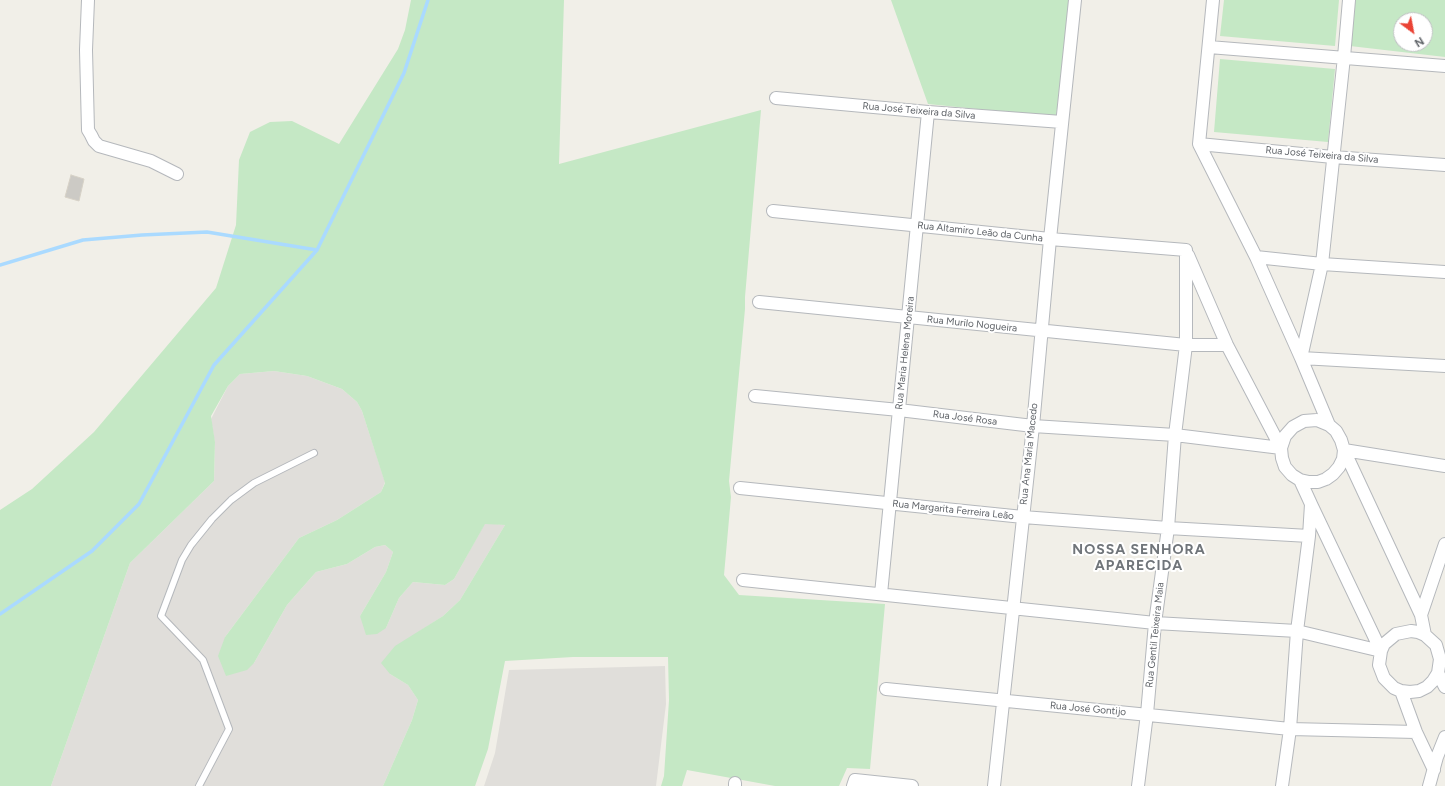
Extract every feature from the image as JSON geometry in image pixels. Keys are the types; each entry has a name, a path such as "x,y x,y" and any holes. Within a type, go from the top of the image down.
{"street":[{"path":"88,0 86,50 88,130 94,141 99,146 151,161 177,174"},
{"name":"Rua Ana Maria Macedo","path":"994,786 1033,426 1050,239 1075,0"},
{"path":"1213,0 1199,144 1256,257 1329,424 1342,440 1344,450 1421,615 1426,635"},
{"path":"1301,358 1322,264 1349,0"},
{"path":"1209,47 1445,66"},
{"name":"Rua José Teixeira da Silva","path":"776,98 928,112 1062,122"},
{"name":"Rua Maria Helena Moreira","path":"881,594 928,112"},
{"name":"Rua José Teixeira da Silva","path":"1199,144 1333,157 1445,165"},
{"name":"Rua Altamiro Leão da Cunha","path":"773,211 1050,239 1186,250"},
{"path":"1186,250 1227,345 1281,448 1285,467 1292,475 1300,480 1318,482 1326,479 1339,467 1344,450"},
{"name":"Rua Gentil Teixeira Maia","path":"1138,786 1147,714 1155,623 1168,528 1175,435 1186,345 1186,250"},
{"path":"1256,257 1322,264 1445,272"},
{"name":"Rua Murilo Nogueira","path":"759,302 1186,345 1227,345"},
{"path":"1301,358 1445,366"},
{"name":"Rua José Rosa","path":"755,396 899,410 1033,426 1175,435 1281,448"},
{"path":"1281,448 1285,436 1293,427 1304,421 1317,420 1329,424"},
{"path":"1344,450 1445,466"},
{"path":"1300,480 1381,651"},
{"name":"Rua Margarita Ferreira Leão","path":"740,488 1023,517 1168,528 1309,536"},
{"path":"1282,786 1290,729 1297,631 1309,536 1311,504"},
{"path":"1421,615 1445,544"},
{"path":"743,580 1155,623 1297,631 1381,651"},
{"path":"1411,631 1426,635 1436,645 1439,652 1440,659 1438,673 1433,681 1423,689 1410,692 1401,691 1388,684 1380,672 1379,658 1384,644 1396,634 1411,631"},
{"path":"1438,673 1445,687"},
{"name":"Rua José Gontijo","path":"886,689 1290,729 1416,732"},
{"path":"1401,691 1416,732 1434,770"},
{"path":"1429,786 1445,737"},
{"path":"852,786 855,780 912,786"}],"lane":[{"path":"198,786 229,728 203,660 161,616 182,560 191,545 212,519 231,500 254,483 314,453"}],"shaded area":[{"path":"274,371 307,376 342,389 357,402 362,411 385,482 381,492 337,520 299,538 225,637 254,663 287,605 316,572 347,564 375,547 385,545 393,552 386,572 360,616 386,628 399,598 413,582 445,585 454,579 485,523 505,525 460,600 443,616 420,631 390,674 408,685 418,700 412,720 383,786 51,786 130,563 214,481 215,444 211,419 228,386 240,374"},
{"path":"665,666 666,704 656,786 484,786 495,753 509,670"}],"green space":[{"path":"411,0 564,0 559,164 761,110 729,481 731,497 724,575 739,595 885,604 870,769 847,768 839,786 775,786 687,770 682,786 661,786 664,776 669,700 668,657 573,657 505,661 488,749 475,786 383,786 412,720 418,700 408,685 390,674 381,663 395,646 443,616 460,600 505,525 485,524 454,579 445,585 413,582 399,598 386,628 377,634 366,635 360,616 386,572 393,552 385,545 375,547 347,564 316,572 287,605 254,663 247,670 226,676 218,656 225,637 299,538 337,520 381,492 385,483 362,411 357,402 342,389 307,376 274,371 240,374 228,386 211,416 215,442 214,481 130,563 51,786 0,786 0,510 32,489 94,432 216,288 236,225 239,160 250,132 270,122 292,121 339,144 398,49 405,30"},
{"path":"891,0 1070,0 1056,117 928,104"},
{"path":"1224,0 1339,0 1335,46 1220,36"},
{"path":"1355,0 1445,0 1445,57 1402,52 1433,52 1433,12 1393,12 1393,51 1350,46"},
{"path":"1220,59 1335,69 1328,142 1214,132"}],"building":[{"path":"71,175 84,179 79,201 65,197"}],"waterway":[{"path":"0,614 92,551 139,504 214,365 317,250 404,73 428,0"},
{"path":"0,265 83,240 142,235 207,232 317,250"}],"district":[{"name":"NOSSA SENHORA APARECIDA","path":"1139,558"}]}
